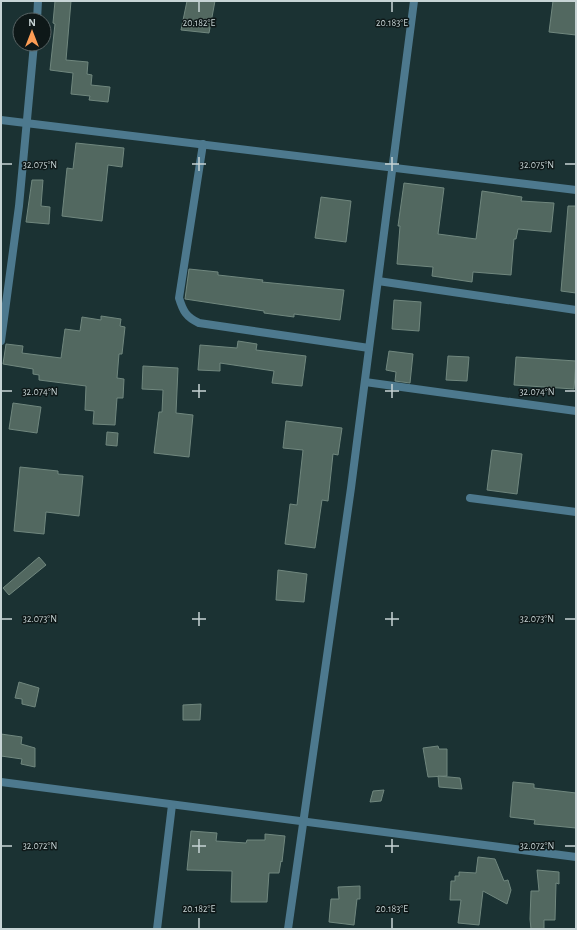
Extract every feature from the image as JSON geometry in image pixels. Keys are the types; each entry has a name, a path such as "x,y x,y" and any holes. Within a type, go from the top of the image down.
{"street":[{"path":"37,12 38,1"},
{"path":"288,929 365,382 414,1"},
{"path":"1,341 18,206 33,52"},
{"path":"1,120 576,190"},
{"path":"203,144 179,298 182,311 189,319 199,323 369,348"},
{"path":"378,282 576,310"},
{"path":"365,382 576,411"},
{"path":"470,498 576,512"},
{"path":"1,782 576,857"},
{"path":"157,929 172,805"}],"building":[{"path":"55,1 71,1 66,60 88,62 87,74 92,75 91,85 110,87 108,102 89,100 90,96 71,94 73,73 50,70 55,24 53,23"},
{"path":"187,1 215,1 209,33 181,30"},
{"path":"553,1 576,1 576,35 549,32"},
{"path":"76,143 124,148 122,167 108,165 102,221 62,216 67,168 73,169"},
{"path":"32,180 43,180 41,206 50,207 49,224 26,222"},
{"path":"404,183 444,188 438,234 476,239 482,191 522,197 521,201 554,203 551,232 518,229 516,239 514,239 511,275 473,272 472,282 432,276 433,267 397,264 400,226 398,226"},
{"path":"321,197 351,201 346,242 315,238"},
{"path":"568,206 576,206 576,293 561,291"},
{"path":"189,269 218,272 218,275 263,280 262,282 344,290 340,320 294,314 294,317 264,313 264,311 185,299"},
{"path":"394,300 421,302 419,331 392,329"},
{"path":"101,316 121,319 120,326 125,327 122,354 119,354 117,378 124,379 123,398 117,398 115,425 93,424 94,411 85,410 86,386 39,380 39,375 33,374 33,369 3,364 6,344 23,346 22,353 61,358 65,329 80,331 82,317 101,320"},
{"path":"238,341 257,344 256,350 306,356 302,386 272,383 274,371 220,363 220,371 198,370 200,345 237,348"},
{"path":"389,351 413,354 410,383 395,381 396,372 386,370"},
{"path":"448,356 469,357 467,381 446,380"},
{"path":"516,357 576,361 574,389 514,385"},
{"path":"143,366 178,368 176,413 193,415 189,457 154,453 159,412 162,412 163,390 142,389"},
{"path":"13,403 41,407 37,433 9,429"},
{"path":"286,421 342,428 338,455 333,454 328,501 322,500 315,548 285,544 290,504 297,505 303,450 283,448"},
{"path":"107,432 118,433 117,446 106,445"},
{"path":"492,450 522,454 517,494 487,490"},
{"path":"20,467 58,471 58,474 83,476 79,516 46,512 44,534 14,531"},
{"path":"39,557 46,565 9,595 3,588"},
{"path":"278,570 307,574 304,602 276,600"},
{"path":"19,682 39,688 35,707 22,704 22,699 15,698"},
{"path":"201,704 200,720 183,720 183,705"},
{"path":"1,734 22,737 21,744 35,748 35,767 21,764 22,759 1,756"},
{"path":"438,746 439,749 447,749 447,776 428,777 423,748"},
{"path":"438,776 460,778 462,789 439,787"},
{"path":"513,782 534,784 534,788 576,793 576,828 534,824 535,820 510,817"},
{"path":"384,790 381,801 370,802 373,791"},
{"path":"191,831 217,833 216,841 246,843 247,840 265,840 265,834 285,836 282,862 281,861 279,873 269,873 267,902 231,902 232,871 187,870"},
{"path":"478,857 495,859 504,881 508,880 511,890 507,904 483,891 479,925 458,923 461,900 450,900 451,881 455,881 455,876 459,876 459,872 476,873"},
{"path":"537,870 559,872 559,884 556,883 555,920 544,920 544,929 531,929 531,891 539,891"},
{"path":"360,886 360,899 357,899 354,925 329,922 331,899 339,899 338,887"}]}
